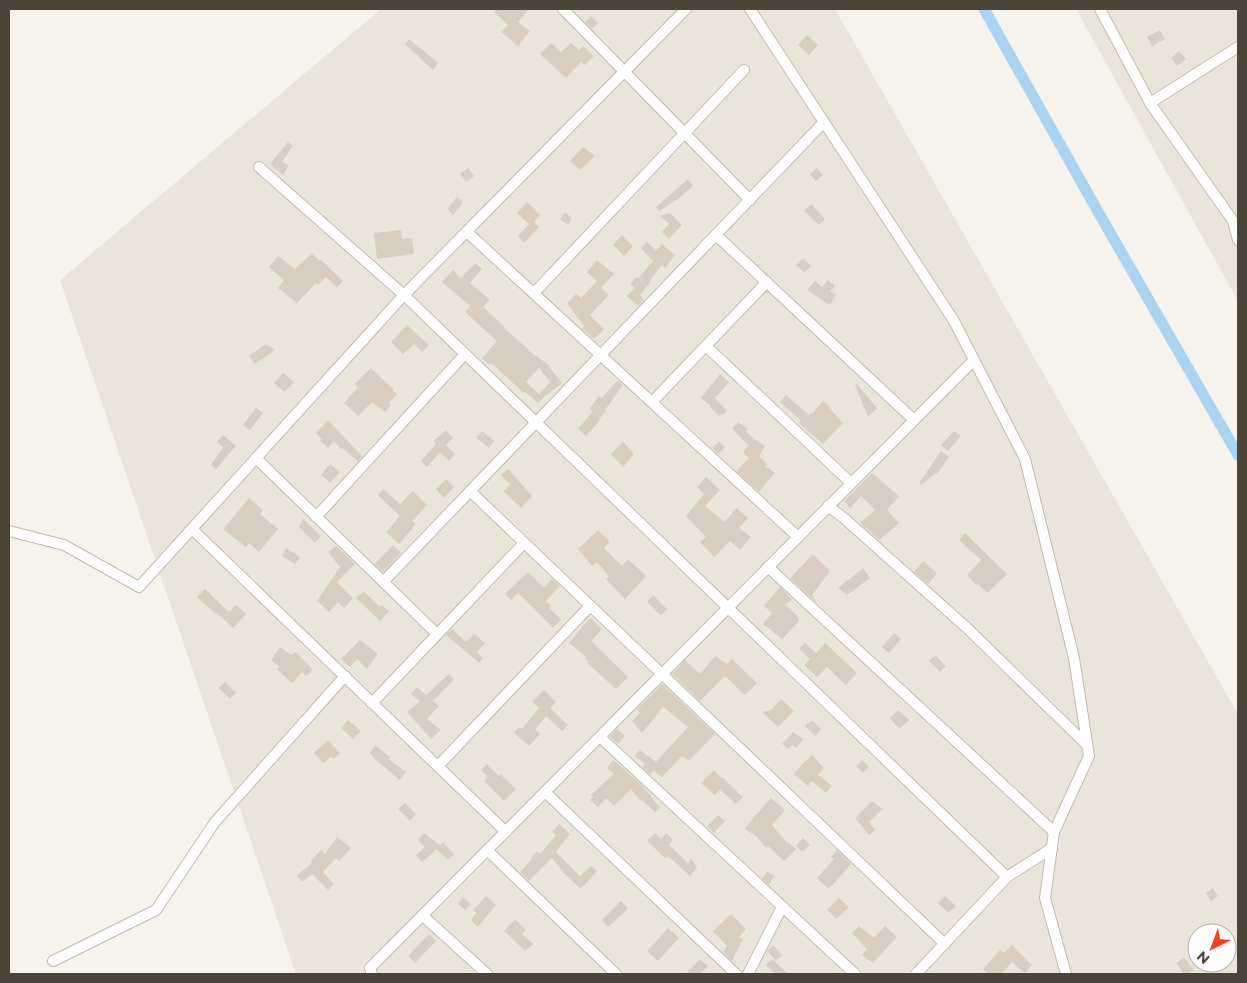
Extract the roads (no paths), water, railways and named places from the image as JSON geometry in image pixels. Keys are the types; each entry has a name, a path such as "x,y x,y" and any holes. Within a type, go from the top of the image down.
{"street":[{"path":"563,9 750,200"},
{"path":"9,531 64,545 139,588 404,295 686,9"},
{"path":"750,9 954,321 1025,459 1074,658 1089,756 1054,832 1045,898 1066,974"},
{"path":"1100,9 1150,103 1236,219 1238,240"},
{"path":"1150,103 1238,47"},
{"path":"534,293 744,70"},
{"path":"383,582 824,122"},
{"path":"258,167 404,295 1007,877"},
{"path":"467,232 798,537"},
{"path":"716,235 914,420"},
{"path":"652,402 767,282"},
{"path":"706,346 852,483"},
{"path":"316,517 464,354"},
{"path":"372,974 370,968 974,360"},
{"path":"256,458 437,634"},
{"path":"470,491 944,944"},
{"path":"828,506 967,628 1087,745"},
{"path":"192,528 506,832"},
{"path":"372,703 524,543"},
{"path":"768,567 1054,832"},
{"path":"438,766 590,606"},
{"path":"53,961 156,910 215,822 345,676"},
{"path":"600,737 855,974"},
{"path":"545,792 736,974"},
{"path":"916,974 1007,877 1052,848"},
{"path":"487,850 616,974"},
{"path":"748,974 782,907"},
{"path":"422,916 487,974"}],"waterway":[{"path":"984,9 1238,455"}]}
